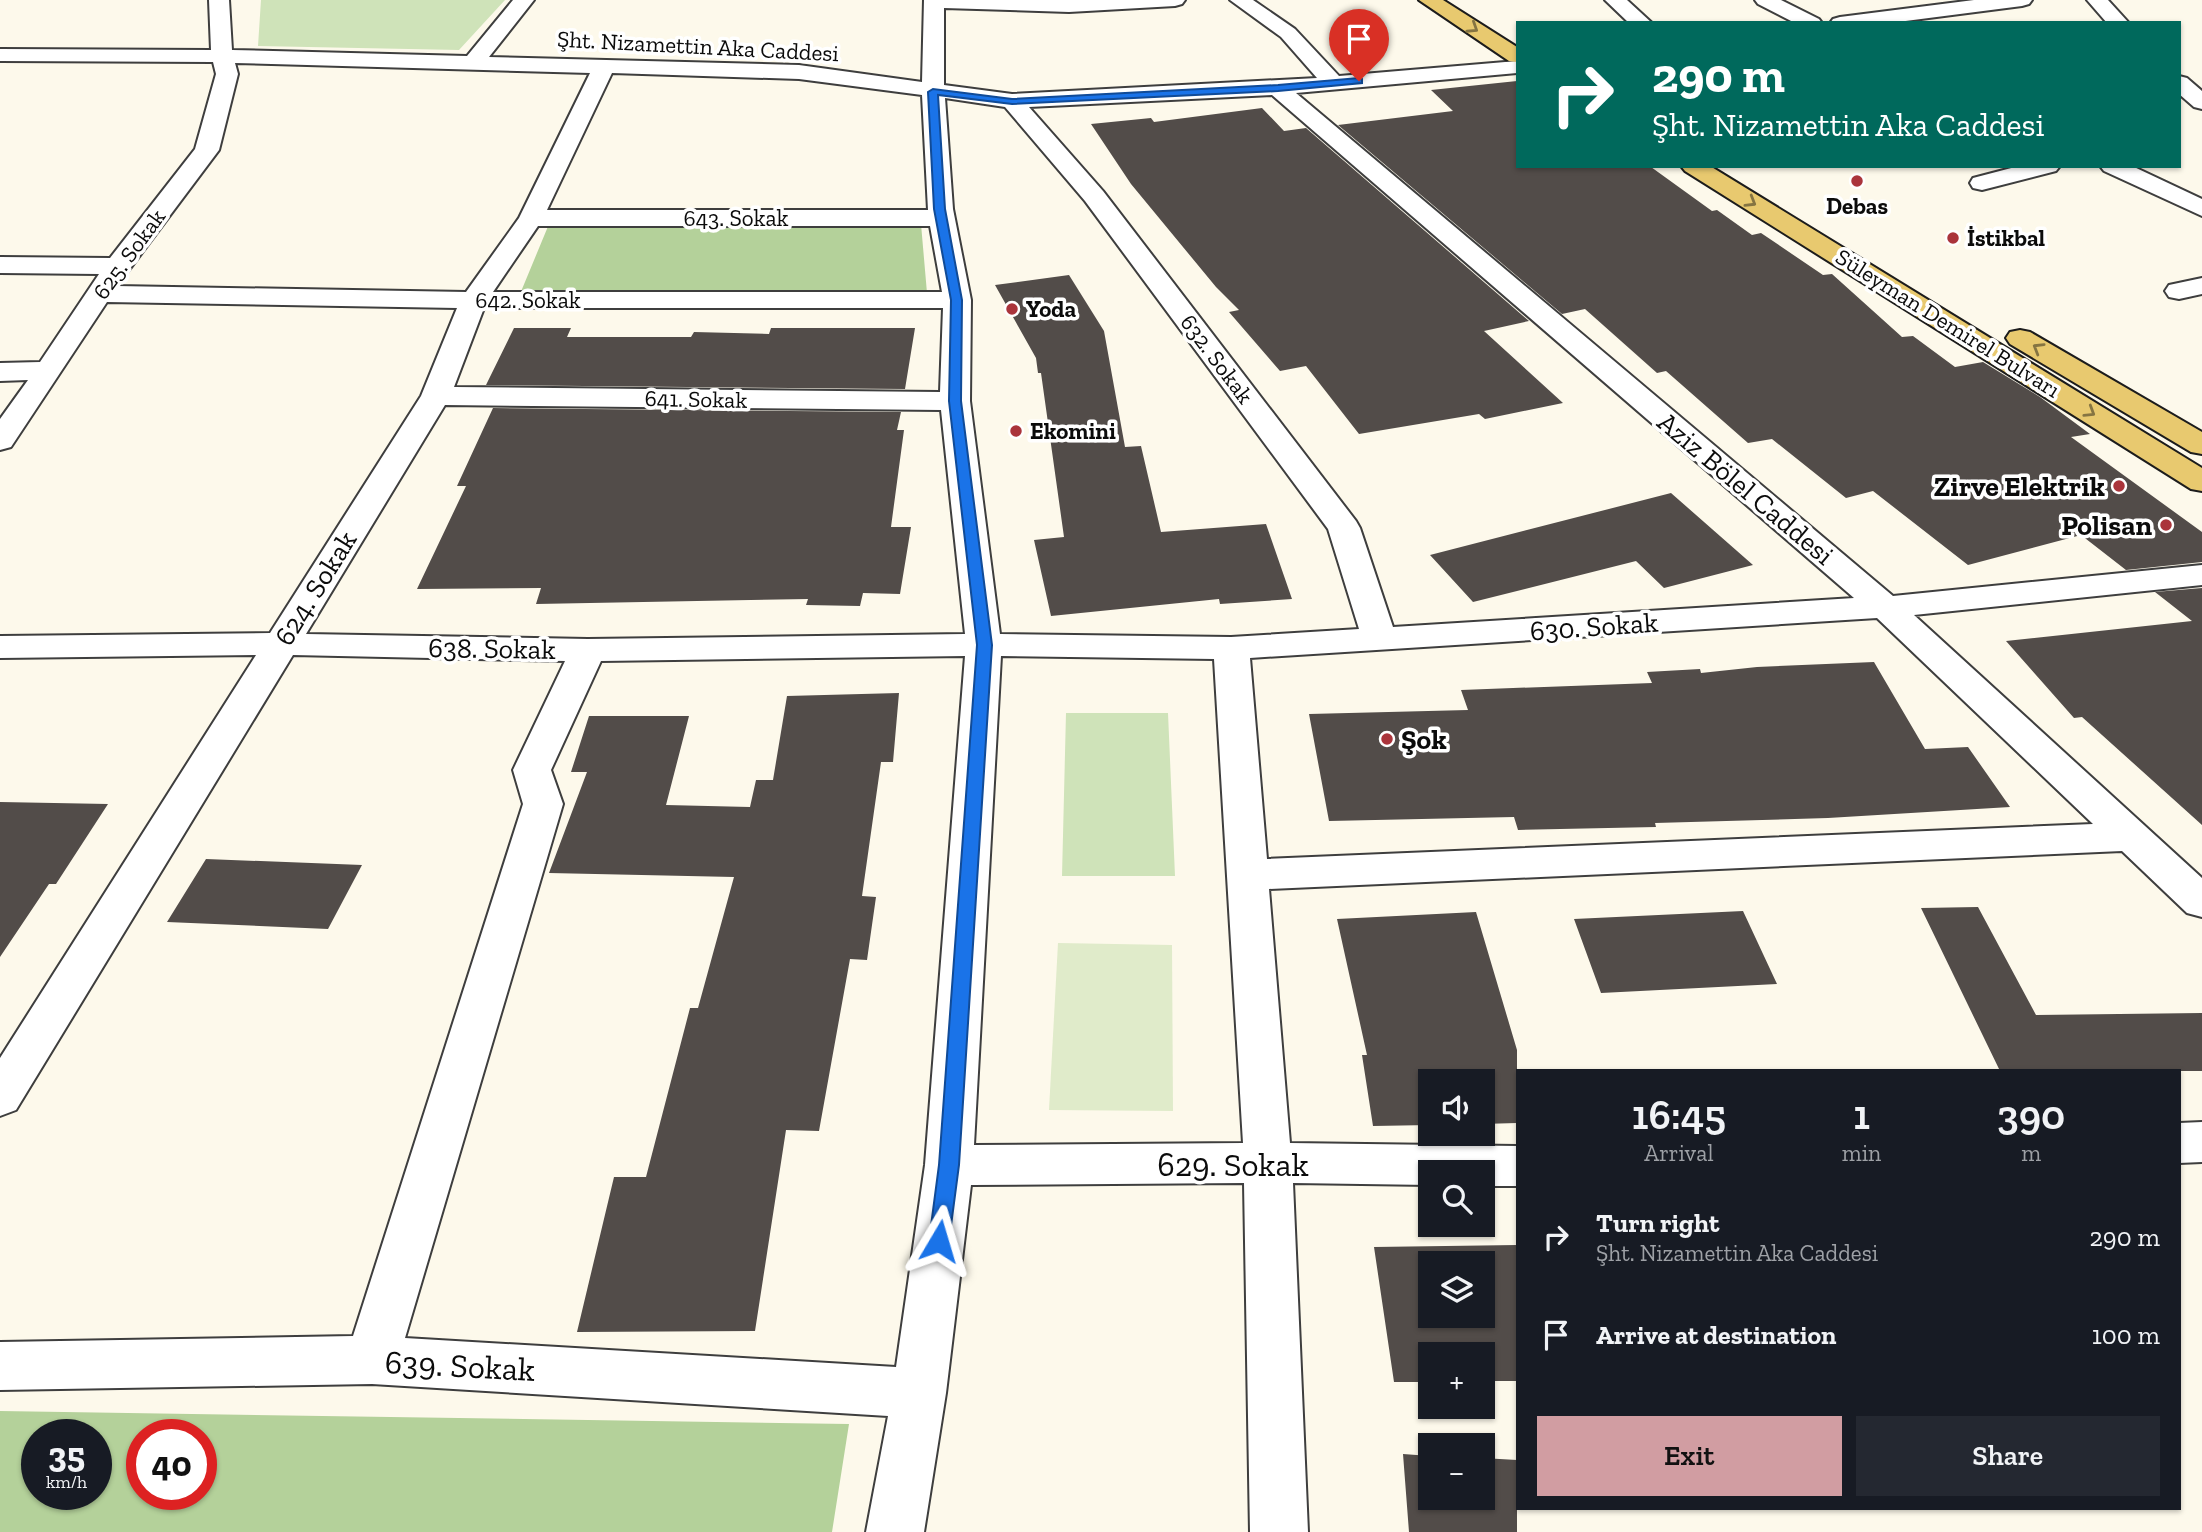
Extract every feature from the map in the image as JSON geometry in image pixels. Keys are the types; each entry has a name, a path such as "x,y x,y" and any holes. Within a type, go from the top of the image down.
{"main road":[{"path":"1429,0 1516,55"},
{"path":"1466,0 1516,31"},
{"name":"Süleyman Demirel Bulvarı","path":"1696,168 2202,482"},
{"name":"Süleyman Demirel Bulvarı","path":"1739,168 2202,445"}],"street":[{"name":"625. Sokak","path":"0,441 50,371 117,266 207,149 227,74 222,56 219,0"},
{"path":"474,62 524,0"},
{"path":"895,1532 919,1393 949,1165 984,645 955,401 957,300 941,218 933,92 934,1 1069,6 1175,0"},
{"path":"1240,0 1288,33 1333,83"},
{"path":"1615,0 1640,21"},
{"path":"1765,0 1808,21"},
{"path":"1856,21 2022,0"},
{"path":"2097,0 2117,21"},
{"name":"Şht. Nizamettin Aka Caddesi","path":"0,55 222,56 799,72 1012,101 1278,88 1516,67"},
{"name":"624. Sokak","path":"0,1097 436,396 474,300 531,218 604,66"},
{"path":"2181,82 2202,81"},
{"path":"2181,84 2202,102"},
{"name":"Aziz Bölel Caddesi","path":"1278,88 1885,607 2202,902"},
{"name":"632. Sokak","path":"1012,101 1094,196 1344,528 1380,640"},
{"path":"1982,183 2040,168"},
{"path":"2116,168 2202,208"},
{"name":"643. Sokak","path":"531,218 941,218"},
{"path":"0,265 117,266"},
{"name":"642. Sokak","path":"100,293 133,296 474,300 957,300"},
{"path":"0,372 50,371"},
{"name":"641. Sokak","path":"436,396 955,401"},
{"name":"630. Sokak","path":"984,645 1231,648 1380,640 1885,607 2202,575"},
{"name":"638. Sokak","path":"0,648 280,644 588,650 984,645"},
{"path":"1231,648 1268,1163 1279,1532"},
{"path":"372,1360 543,804 531,770 588,650"},
{"path":"1246,875 2132,836"},
{"path":"2181,1143 2202,1142"},
{"name":"629. Sokak","path":"949,1165 1268,1163 1516,1166"},
{"name":"639. Sokak","path":"0,1366 372,1360 919,1393"}],"green space":[{"path":"261,0 505,0 459,50 258,46"},
{"path":"549,224 921,224 927,293 520,294"},
{"path":"1066,713 1168,713 1175,876 1062,876"},
{"path":"1058,943 1172,945 1173,1111 1049,1110"},
{"path":"0,1411 849,1424 832,1532 0,1532"}],"building":[{"path":"1516,81 1516,168 1652,168 1712,211 1717,210 1752,235 1761,233 1823,275 1832,274 1902,337 1913,336 1955,367 1983,362 2040,397 2090,434 2071,437 2202,532 2202,562 2126,570 2081,535 1968,565 1873,491 1846,498 1772,439 1748,443 1666,371 1657,373 1585,309 1562,314 1338,125 1453,111 1431,90"},
{"path":"1262,108 1284,131 1306,128 1529,321 1484,331 1563,403 1485,419 1479,414 1359,434 1306,366 1280,371 1229,312 1239,310 1216,287 1131,184 1091,124 1151,118 1154,122"},
{"path":"1069,275 1104,331 1125,447 1141,446 1161,532 1266,524 1292,599 1220,604 1219,599 1051,616 1034,540 1064,537 1041,373 1038,373 1036,358 995,285"},
{"path":"514,328 571,328 567,337 691,337 694,332 769,334 771,328 915,328 905,389 486,385"},
{"path":"493,408 901,412 897,430 904,430 891,527 911,527 900,594 863,593 860,606 806,605 808,599 536,604 541,588 417,589 466,486 457,486"},
{"path":"1671,493 1753,565 1664,588 1636,561 1473,602 1430,555"},
{"path":"2202,588 2202,825 2082,717 2074,718 2006,641 2192,621 2155,592"},
{"path":"1874,662 1925,749 1968,747 2010,807 1828,818 1655,823 1656,827 1518,830 1514,817 1329,821 1309,714 1468,710 1461,690 1652,683 1647,672 1700,669 1701,673 1757,667"},
{"path":"899,693 893,762 881,762 862,896 876,897 867,960 850,959 819,1131 786,1130 755,1331 577,1332 614,1177 646,1177 690,1008 698,1008 734,877 549,873 587,772 571,772 589,716 689,716 666,805 750,807 756,780 773,780 787,696"},
{"path":"0,802 108,804 56,884 49,884 0,957"},
{"path":"206,859 362,865 328,929 167,922"},
{"path":"1978,907 2036,1015 2202,1013 2202,1071 1999,1069 1921,908"},
{"path":"1743,911 1777,984 1601,993 1574,919"},
{"path":"1476,912 1517,1050 1516,1123 1495,1124 1495,1069 1418,1069 1418,1125 1373,1126 1362,1055 1367,1055 1337,919"},
{"path":"1516,1245 1516,1381 1495,1381 1495,1342 1418,1342 1418,1382 1394,1382 1374,1247"},
{"path":"1403,1454 1418,1455 1418,1510 1495,1510 1495,1459 1516,1460 1517,1532 1409,1532"}],"place":[{"name":"Debas","path":"1857,181"},
{"name":"İstikbal","path":"1953,238"},
{"name":"Yoda","path":"1012,309"},
{"name":"Ekomini","path":"1016,431"},
{"name":"Zirve Elektrik","path":"2119,486"},
{"name":"Polisan","path":"2166,525"},
{"name":"Şok","path":"1387,739"}],"route":[{"path":"939,1241 949,1165 984,645 955,401 957,300 940,209 933,92 1012,101 1278,88 1359,81"}]}
